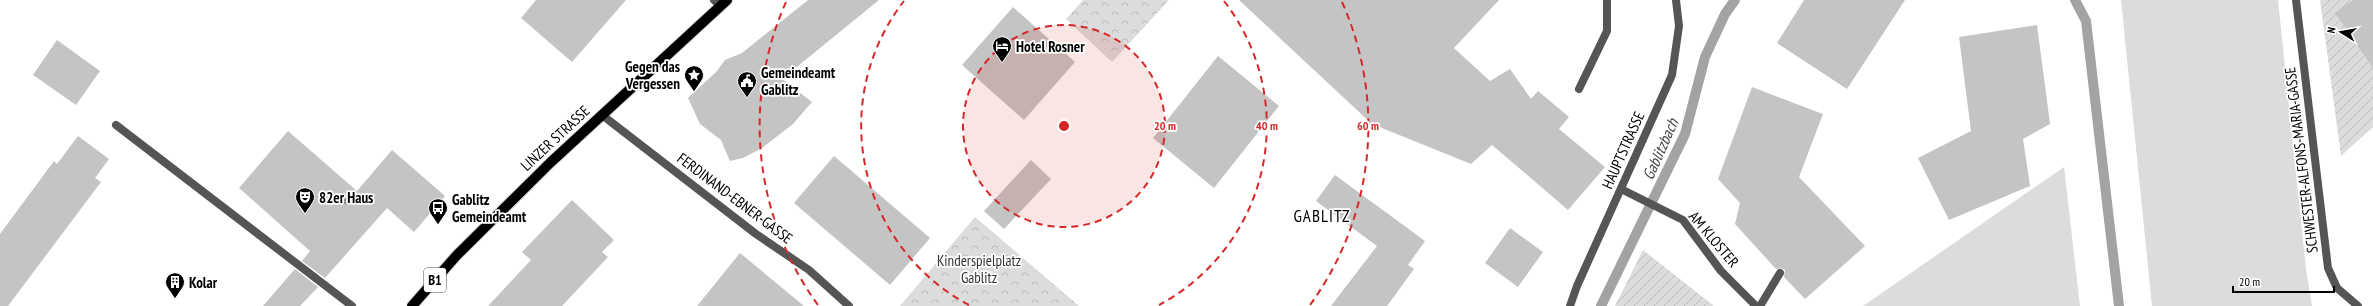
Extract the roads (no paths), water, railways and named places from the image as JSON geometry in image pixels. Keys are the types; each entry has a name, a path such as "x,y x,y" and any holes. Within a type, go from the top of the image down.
{"main road":[{"name":"LINZER STRASSE","path":"412,306 458,255 551,162 720,2"}],"street":[{"path":"1579,89 1607,31 1607,0"},
{"name":"HAUPTSTRASSE","path":"1570,306 1577,286 1672,75 1679,26 1676,0"},
{"name":"SCHWESTER-ALFONS-MARIA-GASSE","path":"2296,0 2328,268 2337,288 2358,306"},
{"name":"FERDINAND-EBNER-GASSE","path":"602,115 756,234 809,270 849,306"},
{"path":"116,125 352,306"},
{"name":"AM KLOSTER","path":"1621,189 1683,220 1721,271 1756,306"},
{"path":"1760,306 1780,272"}],"waterway":[{"name":"Gablitzbach","path":"1601,306 1685,134 1705,57 1725,14 1735,0"},
{"path":"2075,0 2086,21 2119,306"}],"place":[{"name":"Hotel Rosner","path":"1002,63"},
{"name":"Gegen das Vergessen","path":"694,92"},
{"name":"Gemeindeamt Gablitz","path":"747,98"},
{"name":"82er Haus","path":"305,214"},
{"name":"Gablitz Gemeindeamt","path":"438,225"},
{"name":"Kolar","path":"175,299"}],"district":[{"name":"GABLITZ","path":"1322,216"}],"park label":[{"name":"Kinderspielplatz Gablitz","path":"979,268"}]}
